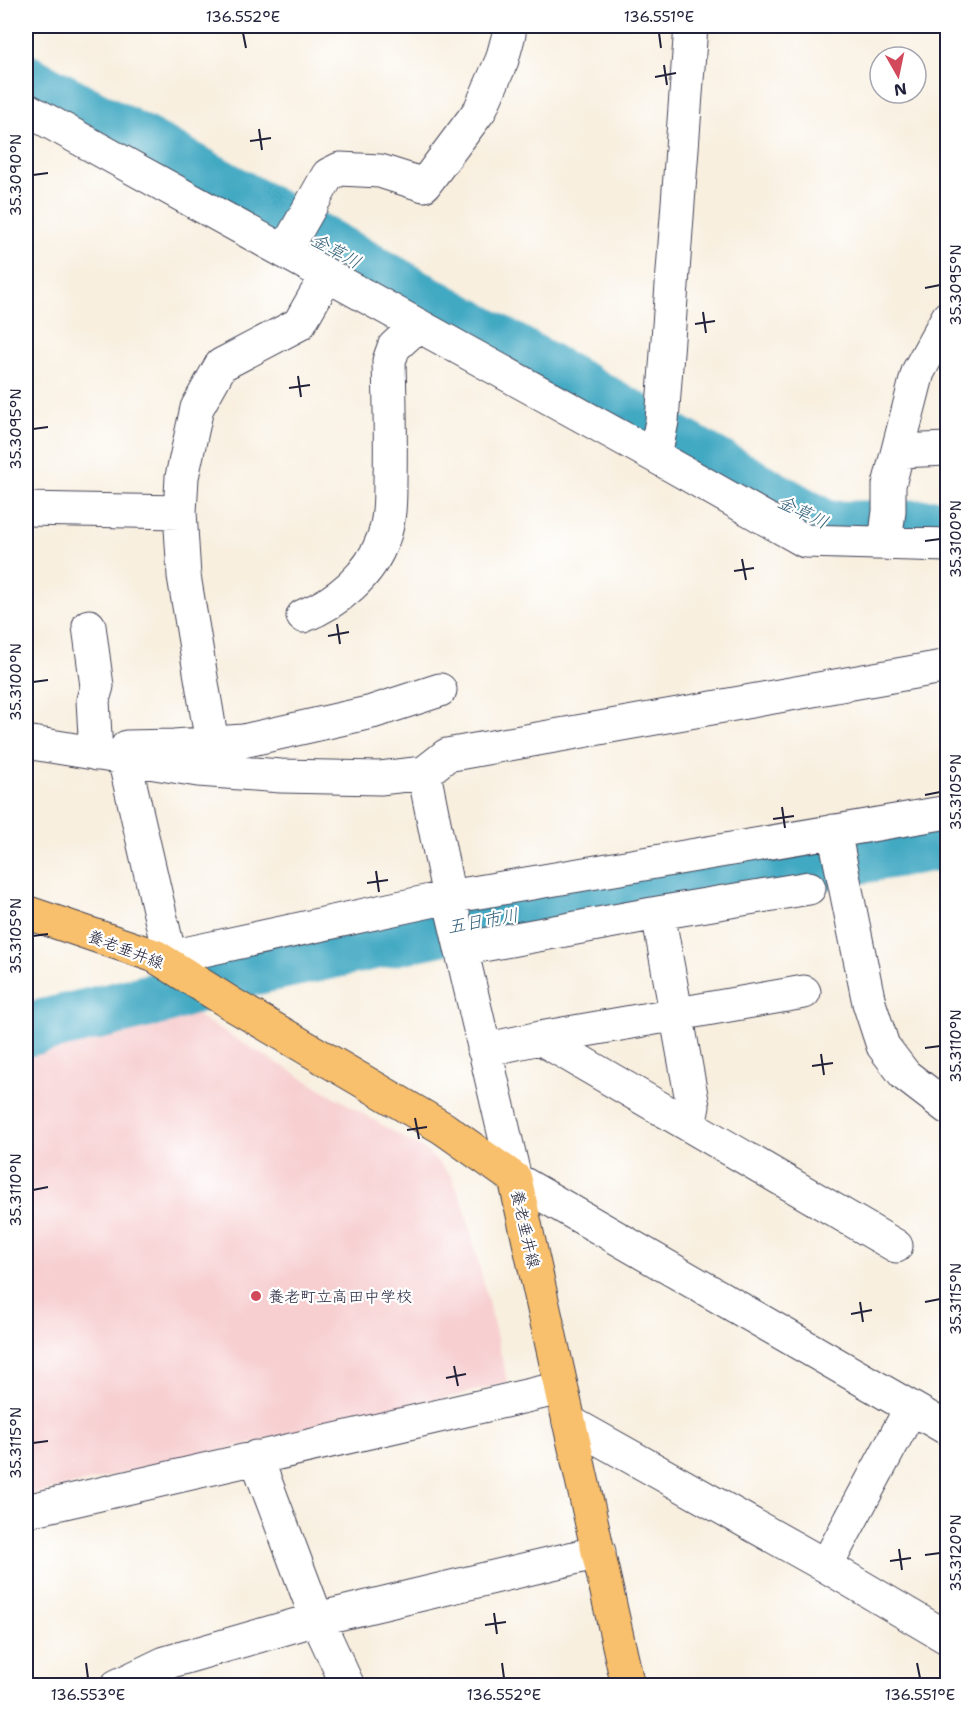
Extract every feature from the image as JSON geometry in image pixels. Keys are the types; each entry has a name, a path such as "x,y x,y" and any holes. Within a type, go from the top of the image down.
{"main road":[{"name":"養老垂井線","path":"26,912 170,963 235,1006 442,1128 515,1179 628,1686"}],"street":[{"path":"655,456 662,421 691,26"},
{"path":"293,237 328,175 340,169 380,171 424,185 480,111 502,60 509,34"},
{"path":"26,109 293,237 327,275 805,541 887,529 948,545"},
{"path":"212,743 184,576 180,512 182,477 197,408 221,365 298,324 327,275"},
{"path":"887,529 889,485 898,451 933,371 948,316"},
{"path":"303,616 319,610 357,581 371,564 384,538 390,506 389,361 394,347 418,325"},
{"path":"898,451 948,448"},
{"path":"26,508 180,512"},
{"path":"89,626 97,686 93,700 166,940 170,963 449,897 948,812"},
{"path":"26,742 198,770 281,776 380,778 424,773 447,755 948,666"},
{"path":"110,756 127,747 243,741 372,712 440,690"},
{"path":"424,773 449,897 515,1179 948,1429"},
{"path":"834,831 869,1003 883,1046 905,1075 948,1108"},
{"path":"461,949 809,888"},
{"path":"658,913 693,1106 689,1125"},
{"path":"484,1050 540,1038 804,992"},
{"path":"540,1038 896,1246"},
{"path":"26,1511 561,1388"},
{"path":"826,1566 911,1408"},
{"path":"568,1422 826,1566 948,1638"},
{"path":"256,1457 317,1619 348,1686"},
{"path":"117,1686 165,1663 317,1619 599,1552"}],"shaded area":[{"name":"養老町立高田中学校","path":"181,1006 428,1152 451,1176 465,1208 508,1383 26,1496 26,1054"}],"waterway":[{"name":"金草川","path":"26,81 162,153 644,425"},
{"name":"金草川","path":"673,441 827,528 948,526"},
{"name":"五日市川","path":"26,1030 165,997 232,973 472,922 948,842"}],"place":[{"name":"養老町立高田中学校","path":"256,1296"}]}
